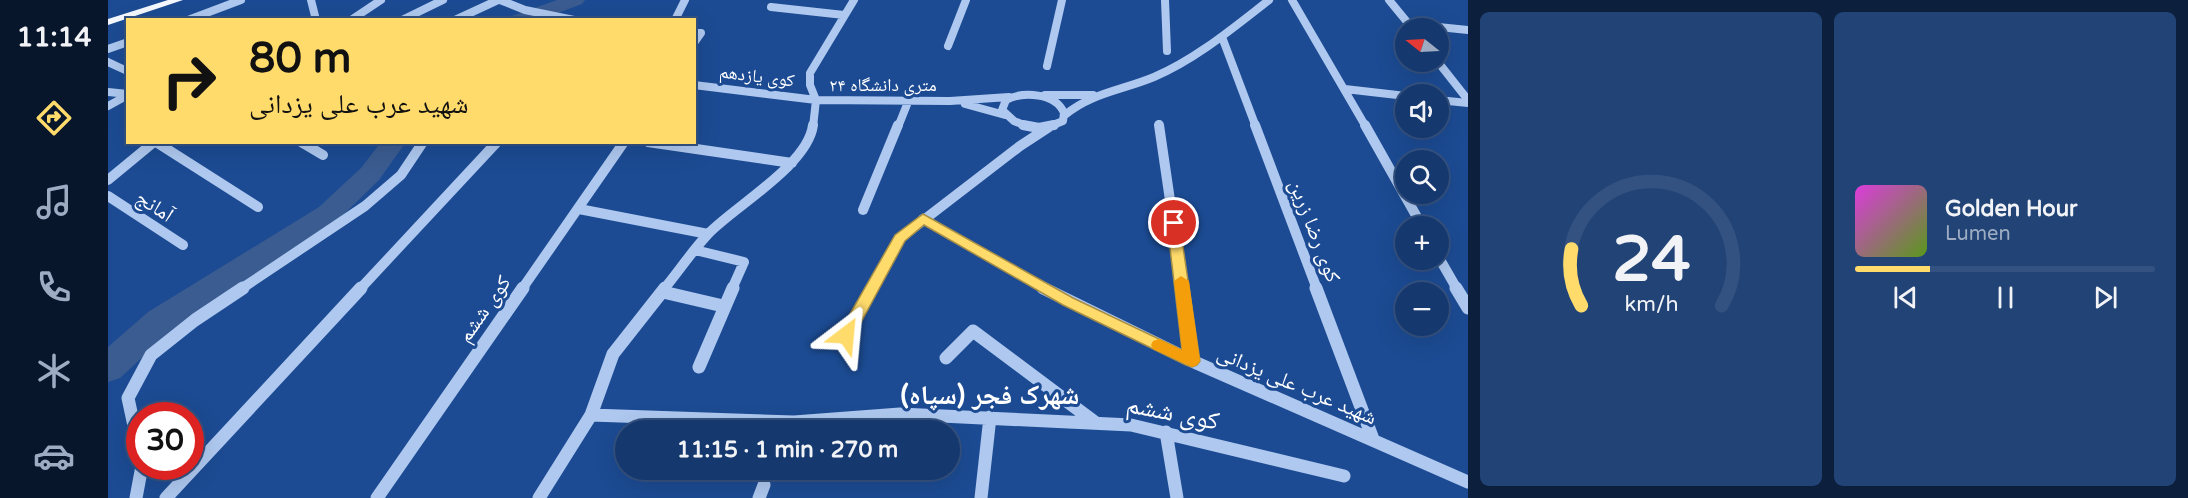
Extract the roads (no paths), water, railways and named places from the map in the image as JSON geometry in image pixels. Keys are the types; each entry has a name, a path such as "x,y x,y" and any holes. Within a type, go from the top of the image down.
{"main road":[{"path":"108,22 178,0"}],"street":[{"path":"193,18 241,0"},
{"path":"311,0 316,18"},
{"path":"354,18 381,0"},
{"path":"406,18 443,0"},
{"path":"459,18 499,0 525,10 561,18"},
{"path":"676,18 685,0"},
{"path":"539,498 591,415 613,354 708,234 792,163 812,132 816,100 810,85 810,73 854,0"},
{"path":"948,46 966,0"},
{"path":"1047,66 1062,0"},
{"path":"1165,0 1167,51"},
{"path":"846,335 899,238 1020,146 1049,127 1063,121 1074,106 1166,72 1222,37 1269,0"},
{"path":"1292,0 1346,89 1416,216"},
{"path":"1389,0 1404,18"},
{"path":"771,7 844,15"},
{"path":"544,18 548,16"},
{"path":"1449,29 1468,30"},
{"name":"کوی رضا زرین","path":"1222,37 1373,439"},
{"path":"108,49 126,43"},
{"path":"108,62 125,70"},
{"path":"1446,72 1468,101"},
{"name":"کوی یازدهم","path":"696,85 816,100"},
{"path":"1346,89 1395,95"},
{"path":"108,92 126,95"},
{"path":"1035,95 1059,105 1065,116"},
{"name":"۲۴ متری دانشگاه","path":"816,100 950,102 1035,95 1099,95"},
{"path":"108,106 126,96"},
{"path":"1009,98 1001,105 1008,118 1019,130 1020,146"},
{"path":"1449,100 1468,101"},
{"path":"863,210 908,102"},
{"name":"۲۴ متری دانشگاه","path":"950,102 1008,118 1029,127 1049,127"},
{"path":"1159,124 1165,153 1192,361"},
{"path":"108,180 153,144"},
{"path":"158,144 258,207"},
{"path":"305,144 323,155"},
{"path":"129,402 128,398 151,355 195,320 365,206 400,175 422,144"},
{"path":"166,498 495,144"},
{"name":"کوی ششم","path":"377,498 623,144"},
{"path":"662,144 792,163"},
{"name":"آمانج","path":"108,196 183,245"},
{"path":"579,209 708,234"},
{"name":"شهید عرب علی یزدانی","path":"923,219 1068,302 1192,361 1468,482"},
{"path":"695,250 744,262 723,306 699,367"},
{"path":"1446,270 1468,308"},
{"path":"663,292 723,306"},
{"path":"946,358 973,331 1096,423"},
{"name":"کوی ششم","path":"591,415 794,422 900,414 1131,425 1344,476"},
{"path":"981,498 990,417"},
{"path":"1166,432 1177,498"},
{"path":"136,498 139,480"}],"waterway":[{"path":"525,18 575,0"},
{"path":"108,368 160,321 329,213 370,174 392,144"}],"district":[{"name":"شهرک فجر (سپاه)","path":"990,395"}]}
